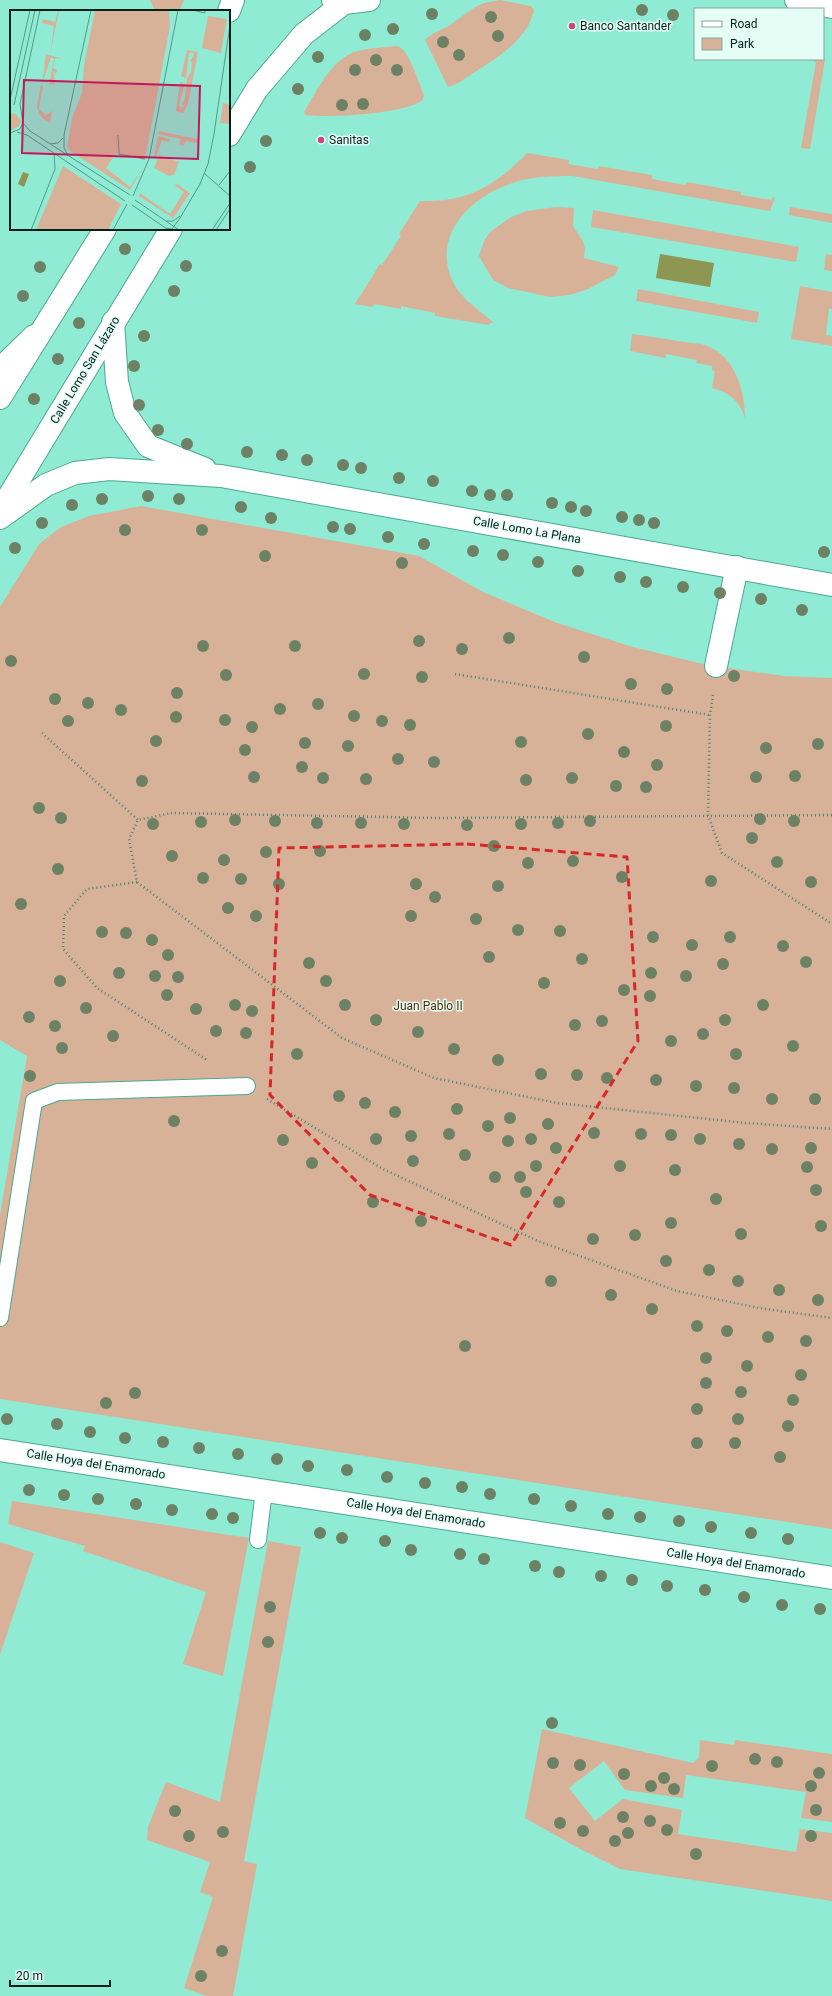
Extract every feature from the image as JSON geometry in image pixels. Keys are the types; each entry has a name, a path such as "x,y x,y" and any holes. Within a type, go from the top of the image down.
{"street":[{"path":"229,10 233,0"},
{"path":"230,133 258,89 304,34 338,1 368,0"},
{"path":"796,0 832,7"},
{"path":"0,398 104,230"},
{"name":"Calle Lomo San Lázaro","path":"0,511 170,230"},
{"path":"0,369 48,322"},
{"name":"Calle Lomo La Plana","path":"114,322 117,382 125,413 148,446 221,476"},
{"name":"Calle Lomo La Plana","path":"0,518 46,485 75,473 109,469 221,476 832,585"},
{"path":"716,666 737,568"},
{"name":"Calle Hoya del Enamorado","path":"0,1450 832,1578"}],"lane":[{"path":"0,1318 34,1101 58,1092 247,1086"},
{"path":"258,1540 264,1490"}],"path":[{"path":"716,666 710,715 708,815 722,852 832,924"},
{"path":"455,674 710,715"},
{"path":"42,733 138,820"},
{"path":"138,820 171,813 438,818 832,815"},
{"path":"138,820 129,839 137,882 342,1038 434,1078 557,1103 746,1123 832,1129"},
{"path":"137,882 87,889 64,916 63,949 97,988 208,1061"},
{"path":"247,1086 383,1169 538,1241 677,1291 759,1308 832,1318"}],"highlighted area":[{"path":"467,844 627,857 638,1041 511,1245 370,1195 270,1095 279,848"}],"green space":[{"path":"150,0 184,0 179,10 155,10"},
{"path":"500,0 531,6 534,10 531,21 517,40 499,56 459,82 448,87 425,40 430,35 450,25 478,6 491,1"},
{"path":"398,46 402,49 414,68 424,96 422,101 399,109 383,112 331,116 305,115 304,112 322,82 334,66 341,60 358,51"},
{"path":"825,60 810,149 801,148 816,62 814,61"},
{"path":"527,153 569,160 568,164 598,169 599,166 652,175 652,179 685,185 687,182 741,192 741,195 772,200 772,197 775,198 770,211 573,176 549,176 525,179 495,190 469,208 451,233 447,248 447,263 455,286 470,303 494,323 490,323 489,325 435,316 435,313 401,306 401,309 374,304 373,307 355,304 380,264 382,265 401,236 399,234 420,201 447,200 473,193 502,176"},
{"path":"556,207 574,208 573,226 583,241 585,249 584,258 619,267 615,275 586,290 569,295 550,297 508,288 493,280 479,256 484,241 490,232 511,217 527,211"},
{"path":"790,207 832,214 832,223 789,215"},
{"path":"593,210 799,247 796,262 591,227"},
{"path":"826,254 832,255 832,271 824,270"},
{"path":"800,286 832,292 832,309 829,309 826,335 832,336 832,346 791,339"},
{"path":"638,289 759,312 757,323 636,301"},
{"path":"632,334 702,344 715,350 730,365 736,374 743,396 745,418 740,406 733,398 724,392 712,388 715,371 712,370 712,366 696,363 697,360 666,354 666,358 630,351"},
{"name":"Juan Pablo II","path":"141,506 419,556 483,592 557,623 633,647 707,665 784,676 832,678 832,1529 0,1399 0,1215 27,1056 0,1040 0,607 39,544 61,527 89,516"},
{"path":"12,1501 249,1538 223,1676 183,1664 206,1592 83,1551 85,1546 8,1524"},
{"path":"268,1541 301,1547 244,1861 257,1864 233,1996 206,1996 184,1988 213,1897 200,1892 210,1862 147,1840 148,1827 166,1782 220,1802"},
{"path":"0,1542 34,1553 0,1655"},
{"path":"542,1729 693,1763 699,1757 700,1740 734,1745 735,1740 832,1754 832,1822 801,1818 806,1792 686,1775 683,1798 625,1790 604,1761 569,1788 595,1821 623,1799 682,1810 678,1834 796,1852 800,1829 832,1833 832,1901 620,1869 580,1849 525,1818"}],"shaded area":[{"path":"660,254 714,263 710,287 656,278"}],"place":[{"name":"Banco Santander","path":"572,26"},
{"name":"Sanitas","path":"321,140"}]}
